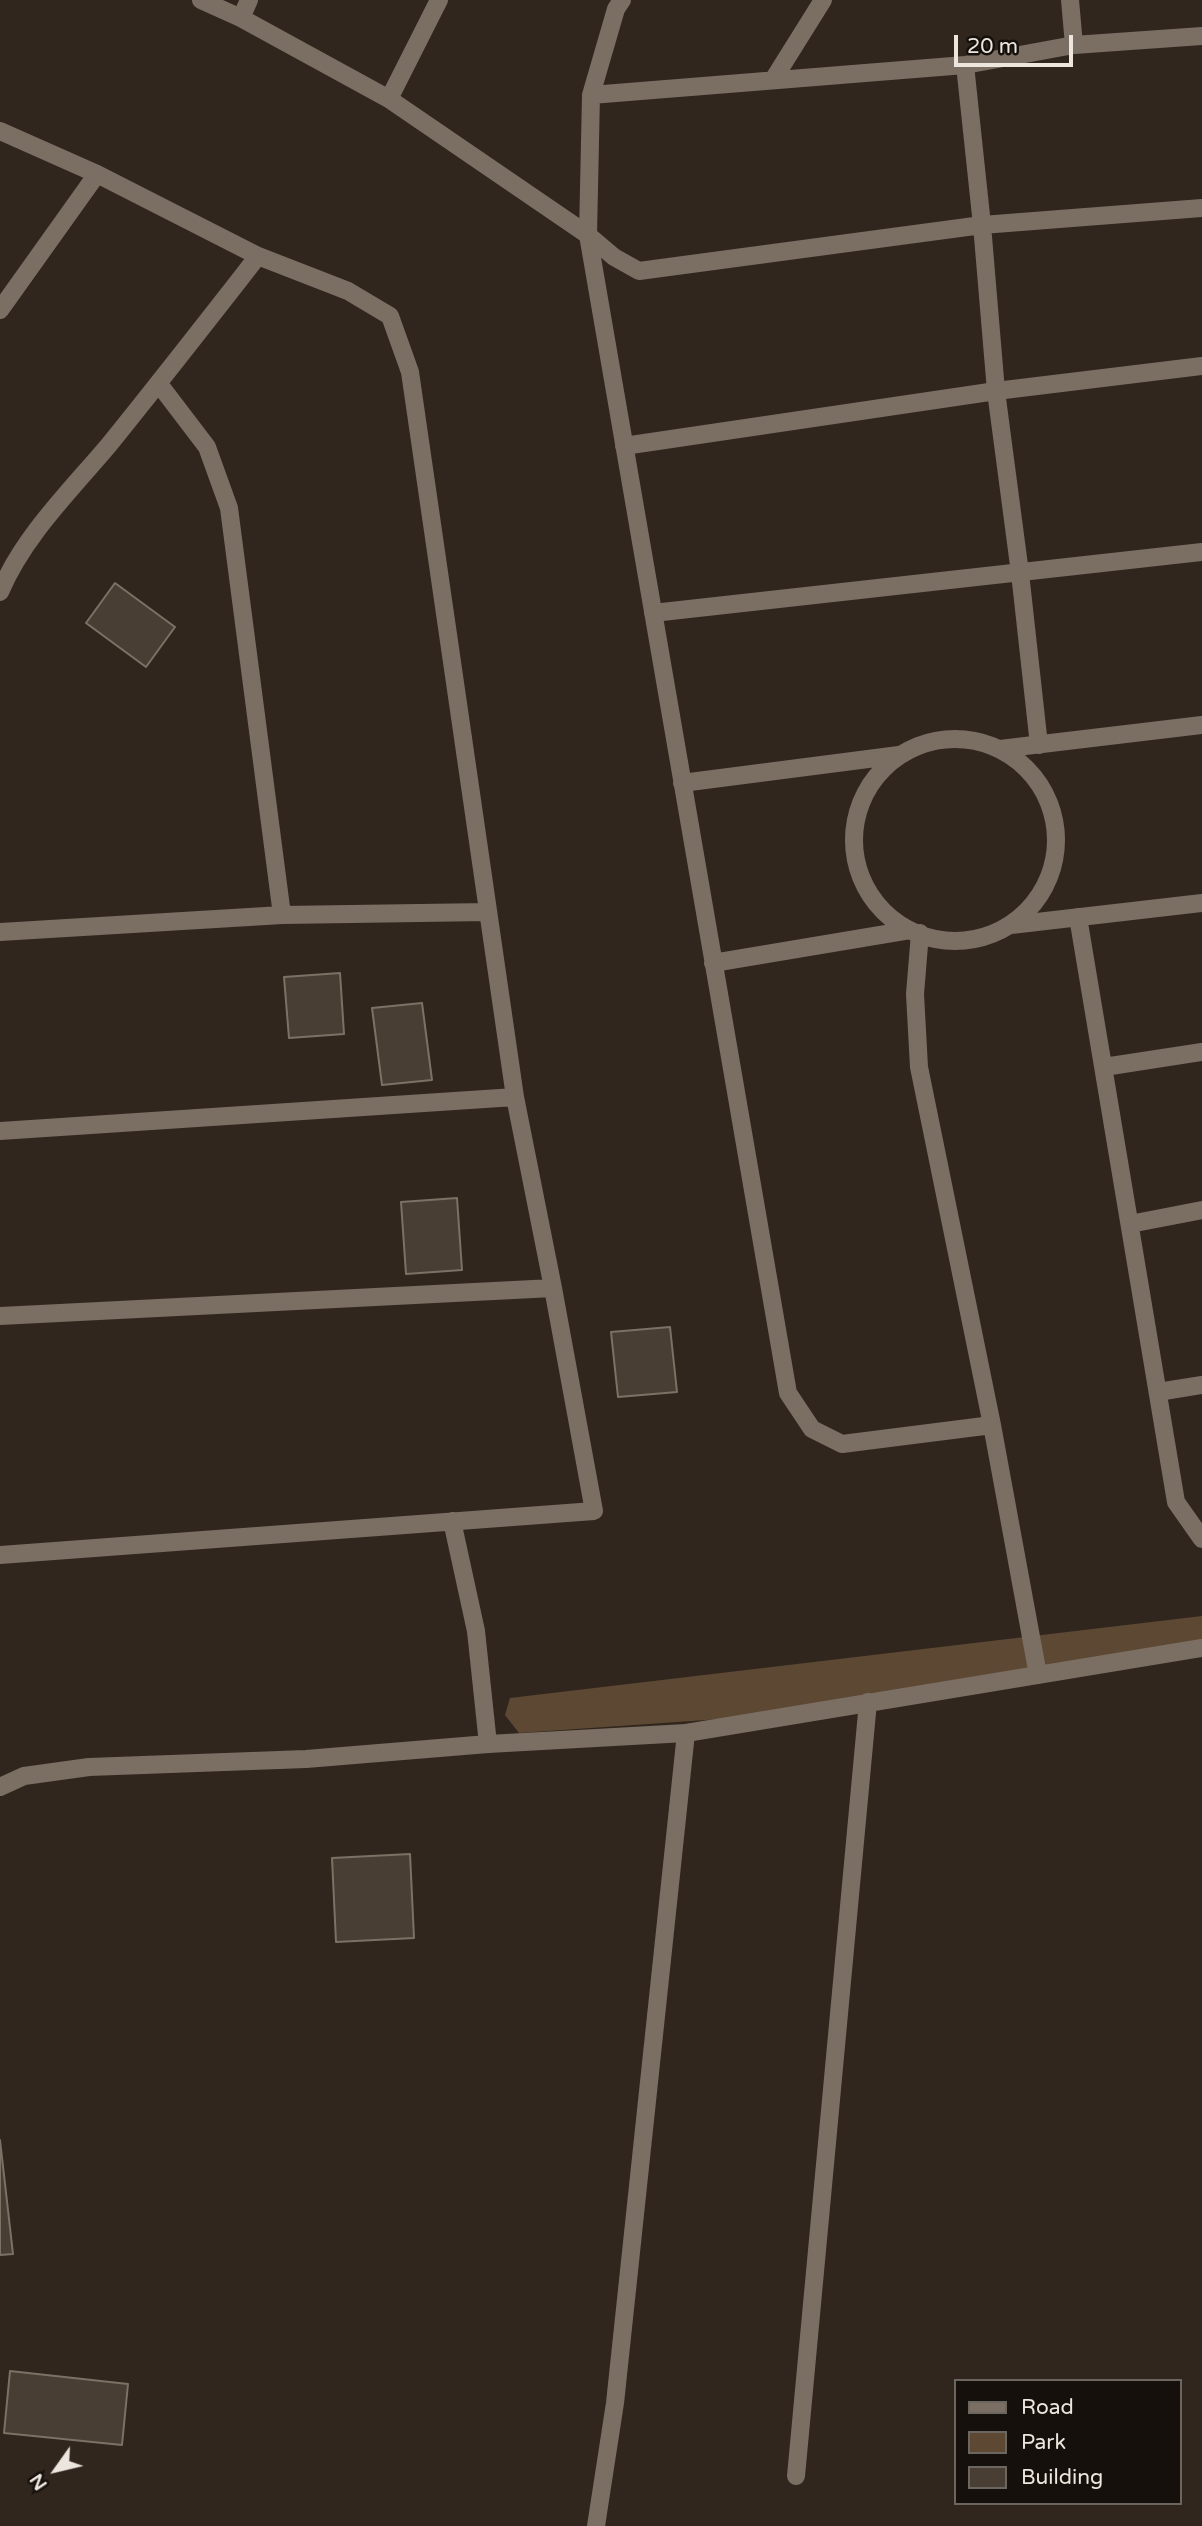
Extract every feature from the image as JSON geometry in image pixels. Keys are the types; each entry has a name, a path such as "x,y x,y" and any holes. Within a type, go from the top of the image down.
{"street":[{"path":"201,0 241,18 388,99 588,235 614,257 639,271 982,225 1202,208"},
{"path":"241,18 249,0"},
{"path":"388,99 439,0"},
{"path":"622,0 616,9 591,95 588,235 788,1393 812,1429 842,1444 992,1425"},
{"path":"773,80 823,0"},
{"path":"1070,0 1074,45"},
{"path":"591,95 965,65 1074,45 1202,36"},
{"path":"965,65 996,391 1039,745"},
{"path":"0,131 97,174 258,256 348,291 390,316 410,372 514,1097 594,1511 0,1555"},
{"path":"0,310 97,174"},
{"path":"0,592 7,574 38,531 159,384 258,256"},
{"path":"624,446 996,391 1202,366"},
{"path":"159,384 207,447 229,508 282,915"},
{"path":"653,613 1202,552"},
{"path":"1000,749 1202,725"},
{"path":"949,739 975,740 1000,749 1023,764 1040,785 1051,808 1056,834 1054,861 1045,885 1031,907 1011,925 988,936 961,941 935,939 915,932 888,915 871,895 859,871 854,845 856,819 865,794 879,772 900,755 923,743 949,739"},
{"path":"682,783 900,755"},
{"path":"1011,925 1202,903"},
{"path":"0,932 282,915 488,912"},
{"path":"1078,916 1177,1502 1202,1539"},
{"path":"713,963 915,932"},
{"path":"915,932 919,1068 992,1425 1038,1675"},
{"path":"1104,1067 1202,1052"},
{"path":"0,1130 514,1097"},
{"path":"1130,1224 1202,1210"},
{"path":"0,1317 553,1289"},
{"path":"1158,1392 1202,1385"},
{"path":"452,1521 476,1632 488,1744"},
{"path":"0,1787 24,1776 89,1767 306,1759 488,1744 686,1733 1202,1648"},
{"path":"796,2476 868,1702"},
{"path":"596,2526 615,2403 686,1733"}],"green space":[{"path":"1202,1616 1202,1648 749,1717 519,1733 505,1715 510,1698"}],"building":[{"path":"115,583 175,627 146,667 86,623"},
{"path":"340,973 344,1034 289,1038 284,977"},
{"path":"422,1003 432,1080 382,1085 372,1008"},
{"path":"457,1198 462,1270 406,1274 401,1202"},
{"path":"670,1327 677,1392 618,1397 611,1332"},
{"path":"410,1854 414,1938 336,1942 332,1858"},
{"path":"0,2140 13,2254 0,2255"},
{"path":"10,2371 128,2384 122,2445 4,2433"}]}
